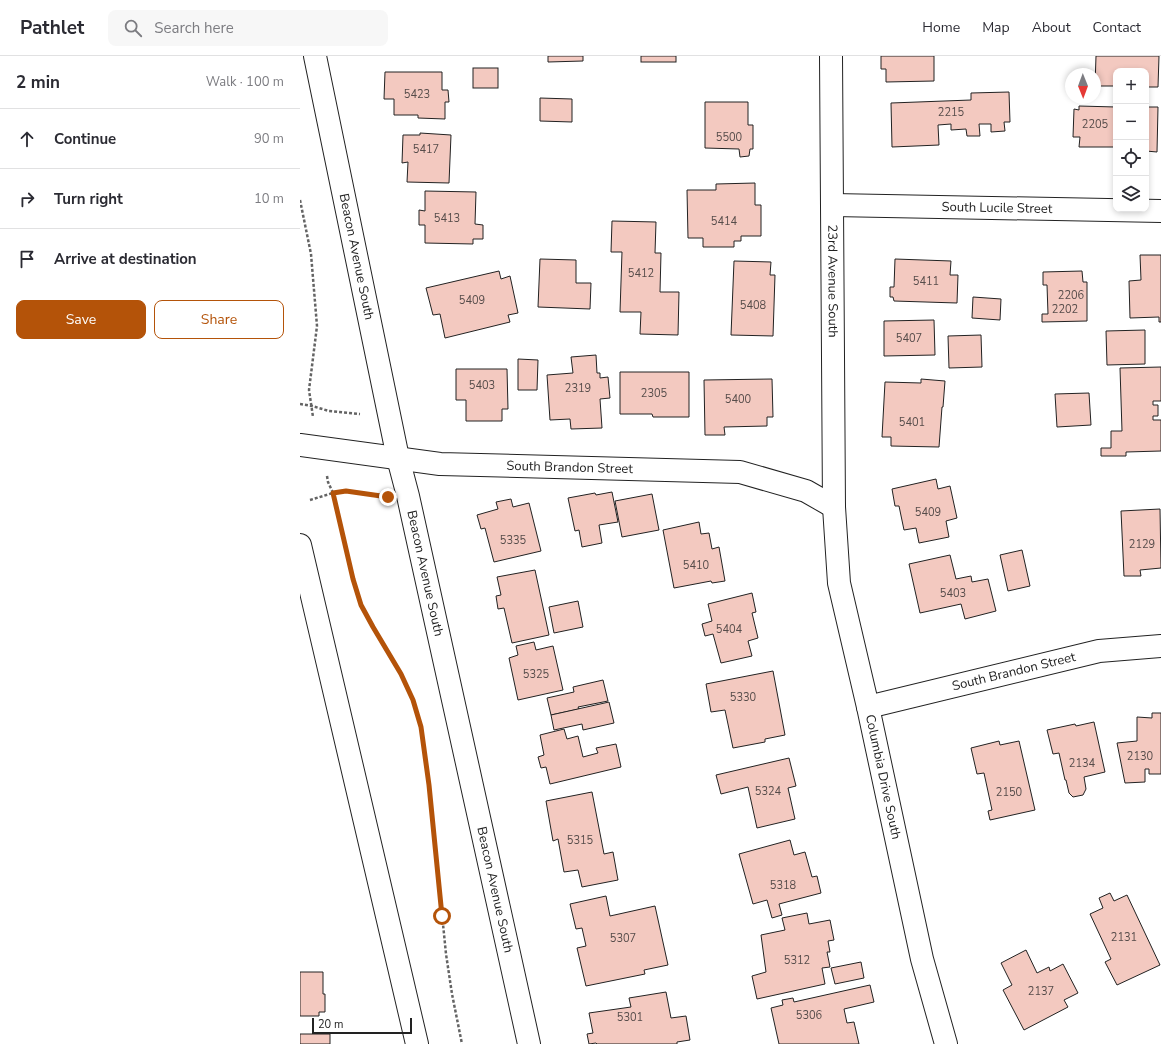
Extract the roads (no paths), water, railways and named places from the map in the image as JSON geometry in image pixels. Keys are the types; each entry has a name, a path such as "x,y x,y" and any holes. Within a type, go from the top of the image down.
{"street":[{"name":"Beacon Avenue South","path":"315,56 398,458 408,496 529,1044"},
{"name":"23rd Avenue South","path":"831,56 834,507"},
{"name":"South Lucile Street","path":"833,205 1161,211"},
{"name":"South Brandon Street","path":"300,446 440,464 740,472 806,491 834,507"},
{"name":"Columbia Drive South","path":"834,507 839,582 868,707 922,959 946,1044"},
{"path":"300,545 417,1044"},
{"name":"South Brandon Street","path":"868,707 1099,651 1161,646"}]}
